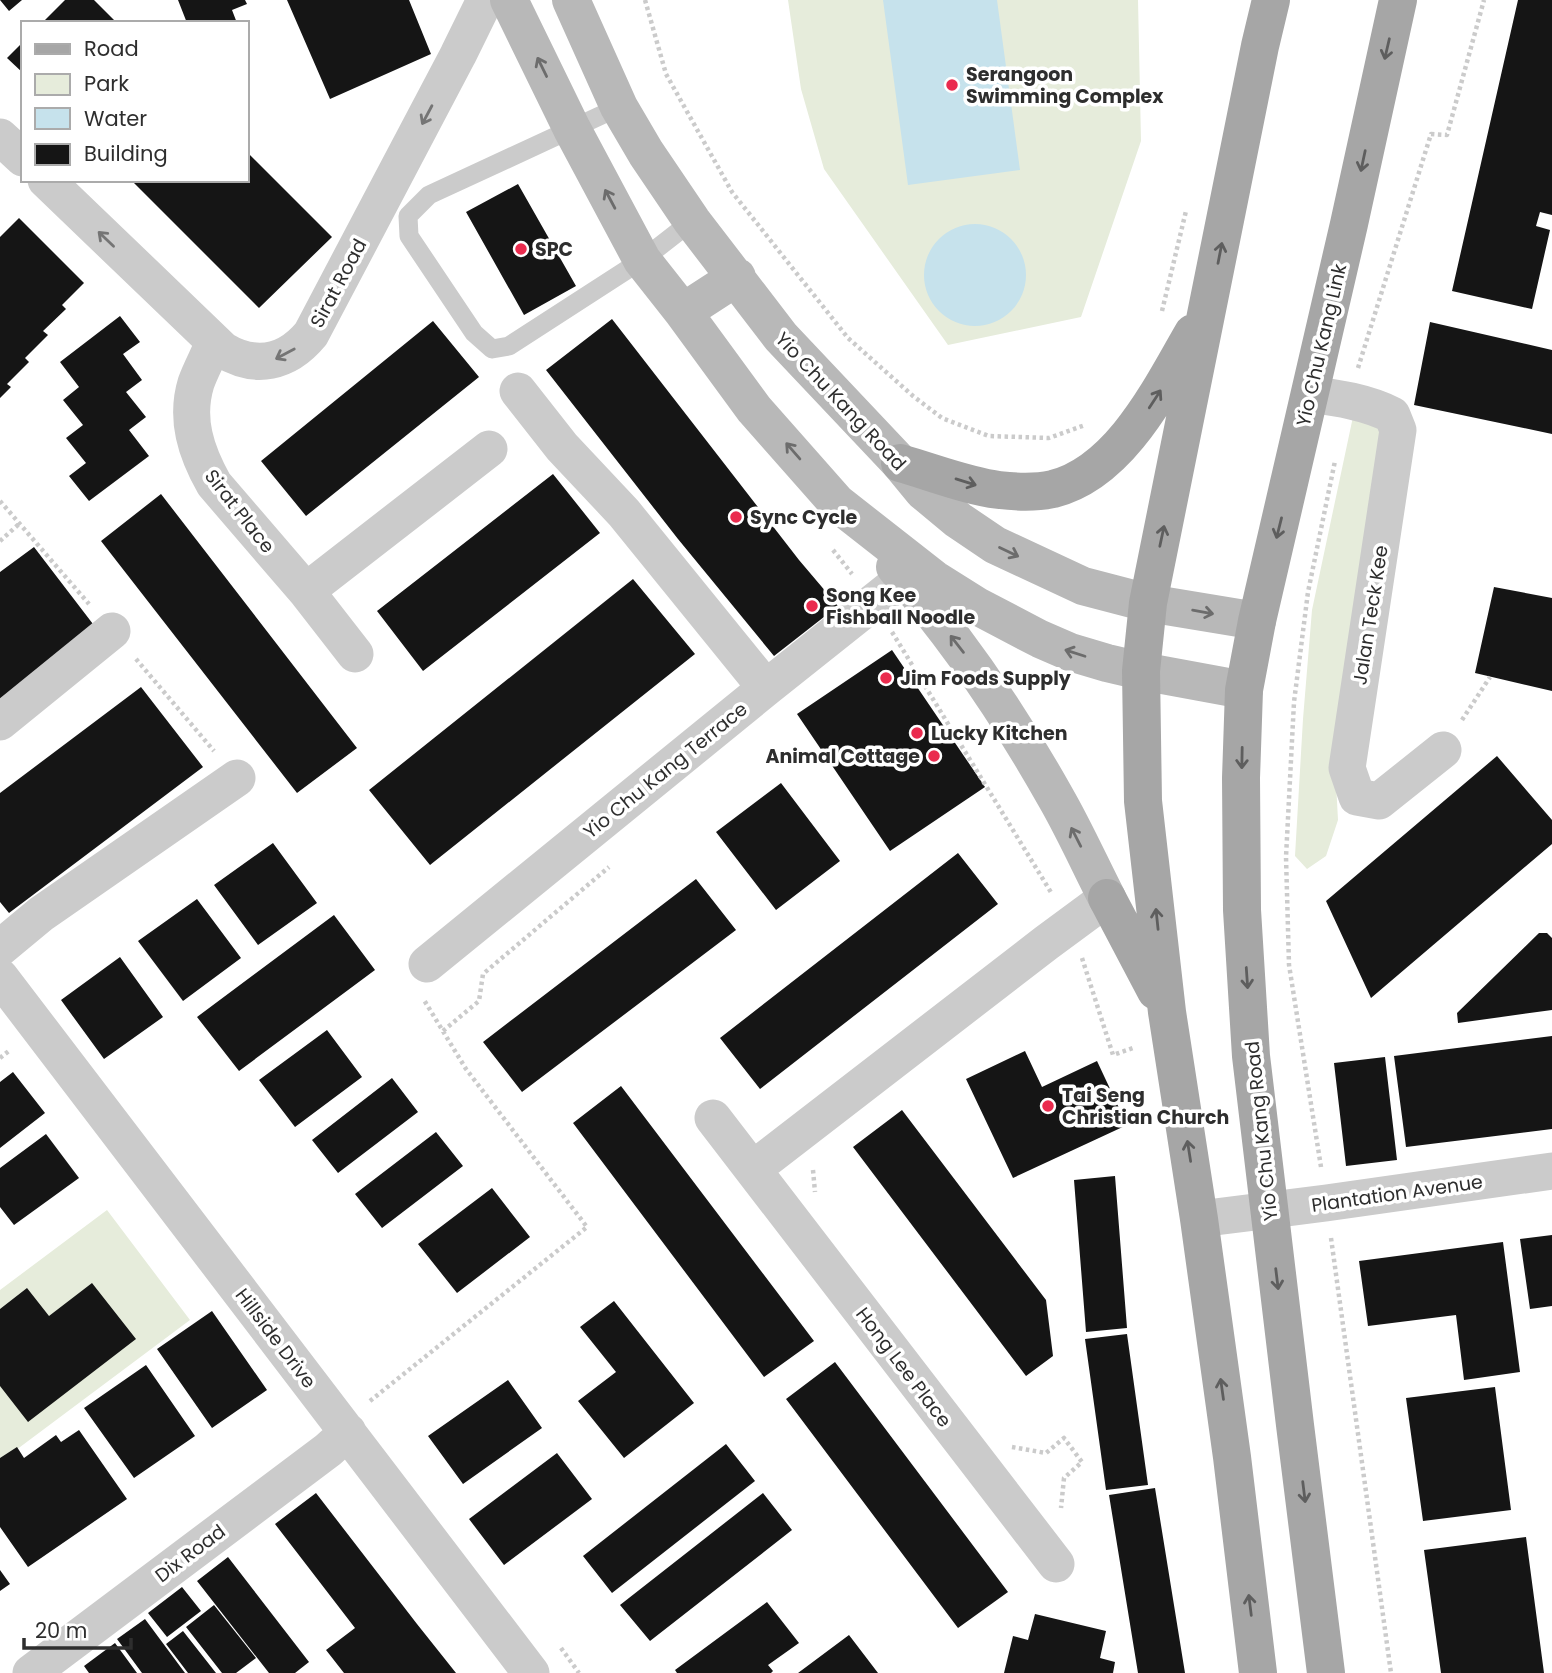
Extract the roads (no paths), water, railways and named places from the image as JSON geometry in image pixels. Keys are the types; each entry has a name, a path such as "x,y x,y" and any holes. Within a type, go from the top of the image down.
{"main road":[{"path":"509,0 572,129 642,260 754,409 904,578 995,696 1056,798 1167,1012"},
{"name":"Yio Chu Kang Road","path":"571,0 620,107 646,153 692,221 781,337 923,491 958,520 995,545 1083,586 1149,603 1257,621"},
{"path":"1258,1673 1232,1457 1167,1012 1143,801 1141,671 1149,603 1271,0"},
{"name":"Yio Chu Kang Link","path":"1244,690 1257,621 1398,0"},
{"path":"683,312 737,277"},
{"path":"900,463 999,490 1036,492 1071,482 1098,465 1136,426 1162,387 1209,305"},
{"path":"837,503 934,579 1012,626 1070,652 1141,671 1244,690"},
{"name":"Yio Chu Kang Road","path":"1244,690 1241,778 1242,910 1251,1056 1326,1673"}],"street":[{"name":"Sirat Road","path":"48,182 223,350 234,357 256,362 271,361 293,351 311,334 485,0"},
{"path":"0,137 21,156"},
{"name":"Sirat Place","path":"215,342 197,382 192,402 192,424 203,464 214,484 306,591 355,654"},
{"path":"518,391 562,447 624,513 766,688"},
{"name":"Jalan Teck Kee","path":"1310,394 1375,407 1392,415 1398,430 1347,768 1357,797 1379,801 1443,750"},
{"path":"306,591 489,449"},
{"name":"Yio Chu Kang Terrace","path":"427,964 904,578"},
{"path":"0,722 112,631"},
{"path":"0,948 41,914 237,779"},
{"path":"753,1169 1107,898"},
{"name":"Hillside Drive","path":"8,1012 348,1432 531,1673"},
{"name":"Hong Lee Place","path":"713,1118 1056,1564"},
{"name":"Plantation Avenue","path":"1199,1219 1552,1171"},
{"name":"Dix Road","path":"31,1673 328,1450 348,1432"}],"lane":[{"path":"620,107 429,195 408,216 409,236 474,332 492,349 509,346 642,260 692,221"}],"water":[{"name":"Serangoon Swimming Complex","path":"883,0 997,0 1020,170 908,185"},
{"path":"975,224 994,228 1011,239 1022,256 1026,275 1022,294 1011,311 994,322 975,326 956,322 939,311 928,294 924,275 928,256 939,239 956,228"}],"place":[{"name":"Serangoon Swimming Complex","path":"952,85"},
{"name":"SPC","path":"521,249"},
{"name":"Sync Cycle","path":"736,517"},
{"name":"Song Kee Fishball Noodle","path":"812,606"},
{"name":"Jim Foods Supply","path":"886,678"},
{"name":"Lucky Kitchen","path":"917,733"},
{"name":"Animal Cottage","path":"934,756"},
{"name":"Tai Seng Christian Church","path":"1048,1106"}]}
